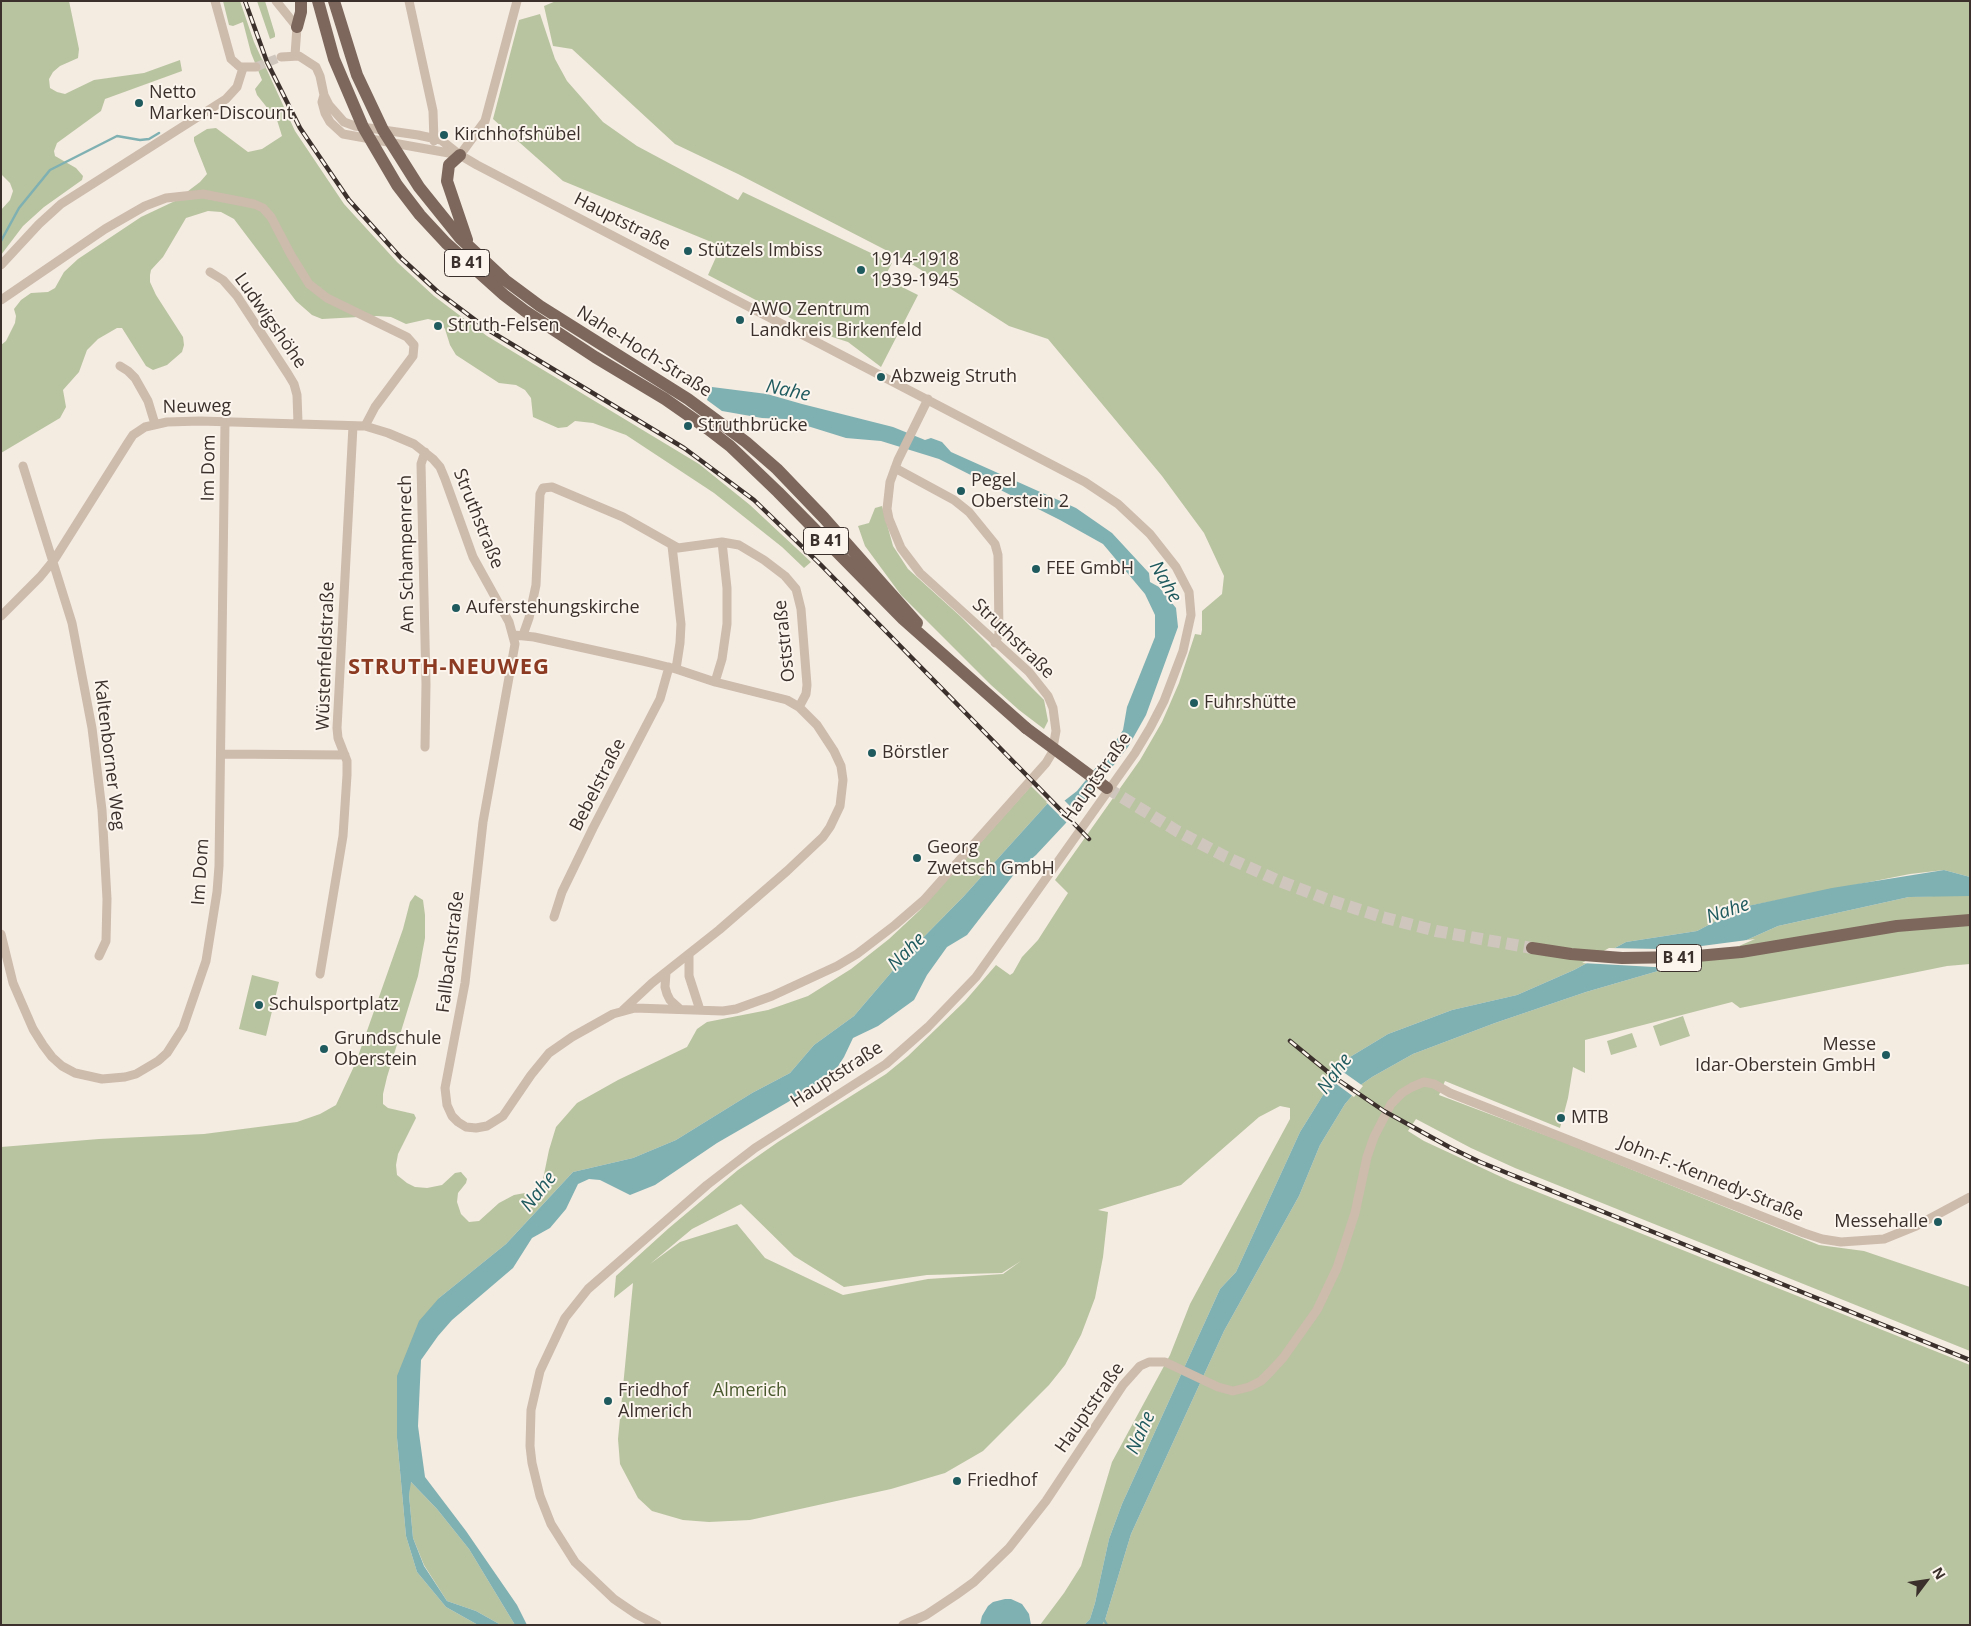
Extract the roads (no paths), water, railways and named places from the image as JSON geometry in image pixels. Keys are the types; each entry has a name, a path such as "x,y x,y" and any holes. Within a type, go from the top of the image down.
{"main road":[{"path":"297,27 301,12 301,1"},
{"name":"Nahe-Hoch-Straße","path":"318,1 334,59 363,127 392,177 420,215 446,243 478,273 525,311 595,357 672,403 730,446 778,492 885,602 946,658"},
{"name":"Nahe-Hoch-Straße","path":"334,1 358,75 391,143 429,201 469,247 504,280 540,306 688,399 746,442 788,480 852,548 946,658"},
{"path":"460,155 449,165 447,180 449,191 469,247"},
{"name":"B 41","path":"946,658 1026,728 1107,788"},
{"name":"B 41","path":"1532,948 1572,954 1622,958 1686,957 1741,952 1897,926 1970,920"}],"street":[{"path":"215,1 231,58 237,66 243,68 256,67"},
{"path":"276,1 297,27 296,56 281,57"},
{"path":"409,1 433,111 433,138 442,151"},
{"path":"460,155 485,121 517,1"},
{"name":"Hauptstraße","path":"296,56 304,58 316,67 324,95 333,111 348,124 433,138 447,144 460,155 1085,482 1135,518 1168,554 1183,578 1191,603 1191,616 1183,651 1164,701 1135,753 989,962 960,996 906,1048 886,1064 771,1137 707,1185 588,1290 565,1318 540,1371 531,1410 530,1437 532,1463 543,1505 562,1544 581,1568 614,1599 657,1625"},
{"path":"1,265 39,224 61,204 226,99 238,87 243,68"},
{"name":"Hauptstraße","path":"324,95 323,108 335,128 347,135 460,155"},
{"path":"1,300 124,217 166,198 213,195 263,208 272,217 291,255 309,284 327,298 407,338 414,344 413,356 375,406 365,426"},
{"name":"Ludwigshöhe","path":"210,272 223,280 237,296 294,384 298,423"},
{"path":"120,366 128,370 135,378 148,401 155,424"},
{"name":"Struthstraße","path":"680,1009 736,1009 752,1004 837,966 868,946 924,900 1040,772 1052,753 1056,722 1053,708 1041,685 920,573 901,548 887,509 890,482 928,400"},
{"name":"Neuweg","path":"1,616 40,577 54,560 133,435 138,431 155,424 225,422 298,423 365,426 397,436"},
{"name":"Im Dom","path":"1,934 13,983 26,1015 43,1045 62,1066 75,1073 90,1077 115,1078 136,1074 158,1061 171,1047 183,1028 196,996 208,952 219,866 225,422"},
{"name":"Wüstenfeldstraße","path":"320,974 343,836 347,775 345,754 338,738 337,728 353,426"},
{"name":"Struthstraße","path":"397,436 425,452 440,467 473,557 518,635"},
{"name":"Am Schampenrech","path":"425,452 421,464 426,684 425,747"},
{"path":"897,464 954,500 969,512 995,544 998,555 999,634 995,643"},
{"name":"Kaltenborner Weg","path":"23,466 54,560 79,652 98,769 107,899 106,941 99,956"},
{"path":"623,1010 806,854 823,837 836,816 842,793 841,766 826,737 808,715 787,700 715,682 673,668 518,635 530,618 536,585 539,501 543,488 552,487 604,508 624,517 672,546"},
{"path":"715,682 725,643 728,616 722,542"},
{"name":"Oststraße","path":"672,546 684,549 722,542 739,545 764,560 785,576 796,589 801,609 807,685 806,694 799,707"},
{"name":"Bebelstraße","path":"554,917 562,892 660,699 673,668 680,643 681,624 672,546"},
{"name":"Fallbachstraße","path":"518,635 483,822 465,983 445,1088 445,1097 452,1116 466,1127 476,1128 496,1122 512,1105 531,1075 550,1053 594,1023 623,1010 636,1008 680,1009"},
{"path":"222,754 345,754"},
{"path":"688,954 689,976 700,1010"},
{"path":"666,972 665,987 667,994 680,1009"},
{"name":"John-F.-Kennedy-Straße","path":"1391,1104 1402,1093 1412,1087 1424,1082 1434,1084 1468,1100 1822,1239 1841,1242 1884,1239 1916,1226 1970,1198"},
{"name":"Hauptstraße","path":"902,1625 926,1615 956,1595 974,1582 1009,1548 1046,1501 1136,1369 1145,1363 1164,1362 1218,1387 1234,1391 1261,1381 1283,1358 1317,1310 1337,1268 1355,1213 1367,1157 1374,1137 1391,1104"}],"water":[{"path":"712,387 767,394 893,427 925,440 931,438 942,442 951,452 1076,508 1112,533 1149,573 1150,582 1159,587 1176,608 1178,627 1146,715 1128,747 1079,809 1036,855 1015,873 967,935 947,947 927,975 914,1000 878,1026 853,1038 831,1077 813,1085 788,1102 717,1143 655,1185 630,1195 600,1180 589,1179 578,1184 566,1209 550,1228 532,1238 513,1268 452,1320 421,1360 418,1426 425,1477 466,1531 517,1605 527,1625 515,1625 469,1549 437,1509 411,1482 409,1495 413,1538 424,1566 447,1601 476,1611 501,1625 478,1625 446,1607 417,1572 406,1536 397,1438 397,1376 419,1321 439,1298 506,1244 573,1172 633,1158 676,1140 752,1093 790,1073 814,1045 854,1016 907,954 964,896 1048,803 1055,808 1077,791 1107,754 1123,730 1127,707 1155,637 1155,615 1145,594 1103,544 1060,520 939,459 881,441 846,438 785,419 762,418 722,411 707,400"},
{"path":"1944,870 1970,877 1970,896 1909,897 1778,926 1713,955 1586,992 1495,1023 1413,1054 1362,1084 1345,1104 1320,1145 1299,1196 1224,1331 1131,1534 1105,1620 1102,1625 1084,1625 1090,1619 1109,1539 1122,1504 1220,1289 1236,1272 1300,1132 1350,1057 1388,1034 1452,1010 1517,995 1574,970 1626,942 1697,931 1743,907 1832,888"},
{"path":"1011,1599 1022,1604 1029,1614 1031,1625 980,1625 982,1616 988,1606 993,1602"}],"waterway":[{"path":"1,241 19,208 50,170 117,136 140,140 149,139 159,133"},
{"path":"1103,1618 1107,1625"}],"tunnel":[{"path":"256,67 281,57"},
{"path":"1107,788 1177,831 1226,857 1277,880 1329,900 1382,917 1436,931 1532,948"}],"railway":[{"path":"245,1 267,62 300,128 349,200 401,258 438,292 490,331 684,448 754,500 820,564 1089,839"},
{"path":"1290,1041 1334,1077 1384,1111 1480,1162 1970,1360"}],"place":[{"name":"Netto Marken-Discount","path":"139,103"},
{"name":"Kirchhofshübel","path":"444,135"},
{"name":"Stützels Imbiss","path":"688,251"},
{"name":"1914-1918 1939-1945","path":"861,270"},
{"name":"AWO Zentrum Landkreis Birkenfeld","path":"740,320"},
{"name":"Struth-Felsen","path":"438,326"},
{"name":"Abzweig Struth","path":"881,377"},
{"name":"Struthbrücke","path":"688,426"},
{"name":"Pegel Oberstein 2","path":"961,491"},
{"name":"FEE GmbH","path":"1036,569"},
{"name":"Auferstehungskirche","path":"456,608"},
{"name":"Fuhrshütte","path":"1194,703"},
{"name":"Börstler","path":"872,753"},
{"name":"Georg Zwetsch GmbH","path":"917,858"},
{"name":"Schulsportplatz","path":"259,1005"},
{"name":"Grundschule Oberstein","path":"324,1049"},
{"name":"Messe Idar-Oberstein GmbH","path":"1886,1055"},
{"name":"MTB","path":"1561,1118"},
{"name":"Messehalle","path":"1938,1222"},
{"name":"Friedhof Almerich","path":"608,1401"},
{"name":"Friedhof","path":"957,1481"}],"district":[{"name":"STRUTH-NEUWEG","path":"449,668"}],"water label":[{"name":"Nahe","path":"788,391"},
{"name":"Nahe","path":"1165,582"},
{"name":"Nahe","path":"1728,911"},
{"name":"Nahe","path":"907,952"},
{"name":"Nahe","path":"1335,1074"},
{"name":"Nahe","path":"539,1192"},
{"name":"Nahe","path":"1141,1433"}],"park label":[{"name":"Almerich","path":"750,1391"}]}
